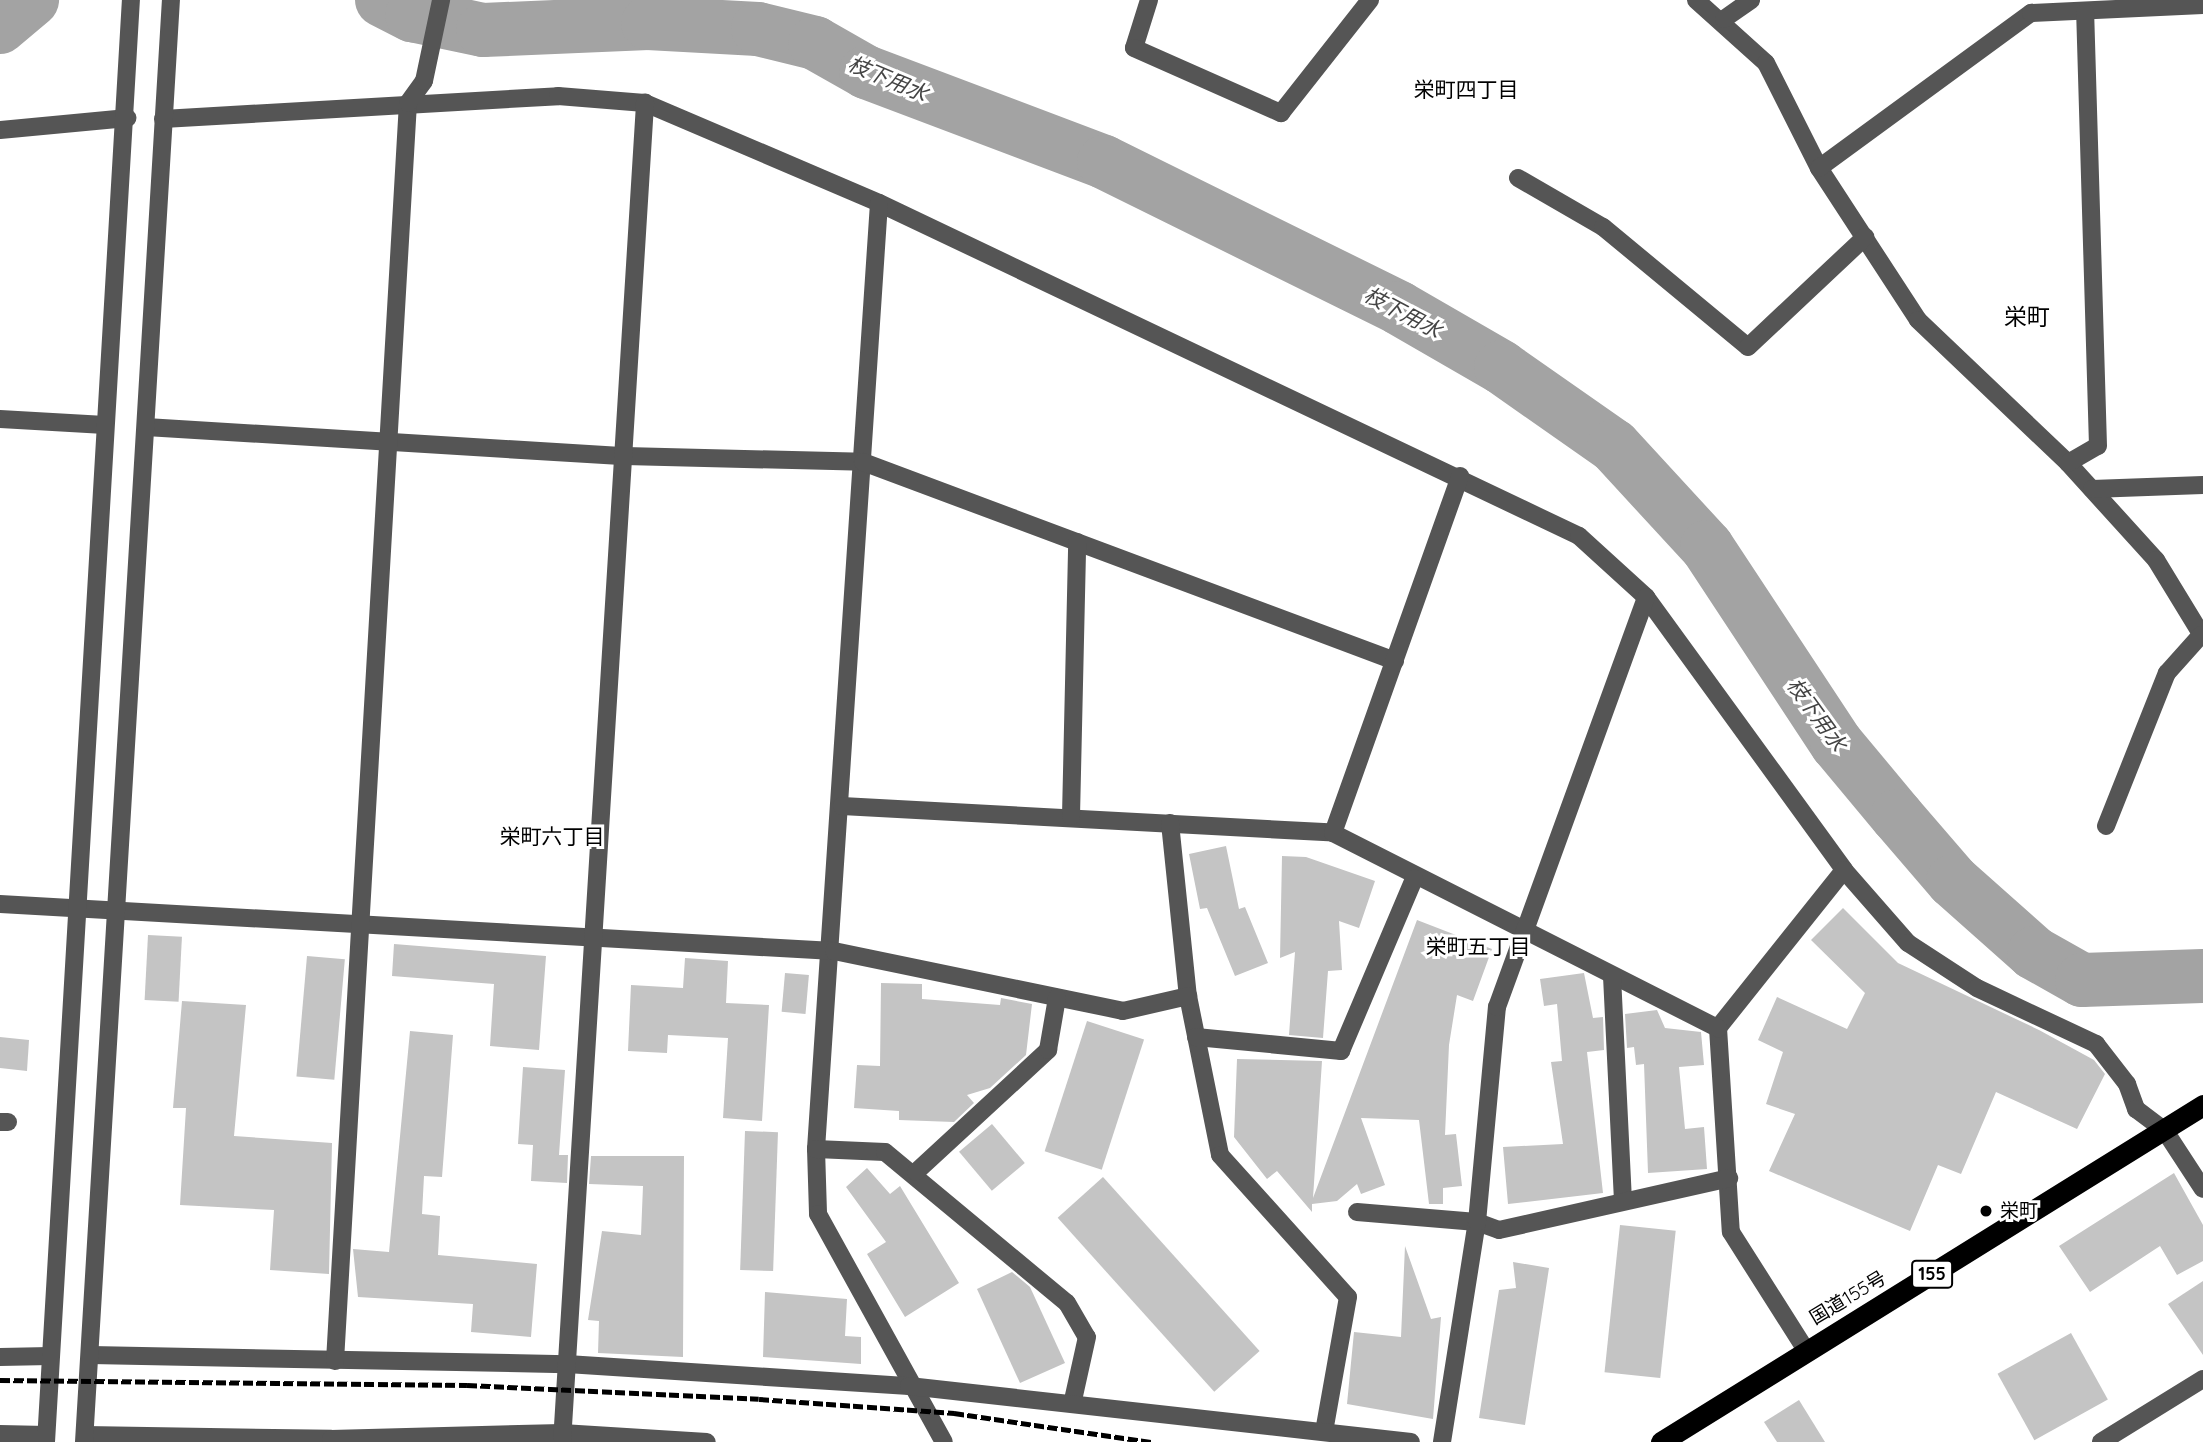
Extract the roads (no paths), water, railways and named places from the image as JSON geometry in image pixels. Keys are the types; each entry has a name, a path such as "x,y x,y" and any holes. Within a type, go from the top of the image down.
{"highway":[{"name":"国道155号","path":"1661,1442 2203,1105"}],"street":[{"path":"0,1434 46,1438 81,909 105,425 127,118 131,0"},
{"path":"171,0 119,912 85,1438 331,1441 562,1437 707,1442"},
{"path":"335,1362 365,926 370,738 391,442 408,103 424,81 429,44 441,0"},
{"path":"1149,0 1134,48 1281,113 1370,0"},
{"path":"1696,0 1724,19 1766,63 1819,168 1919,320 2068,463 2156,560 2202,636 2167,673 2106,826"},
{"path":"1724,19 1751,0"},
{"path":"1819,168 2031,13 2203,5"},
{"path":"2068,463 2098,446 2085,12"},
{"path":"163,119 558,96 645,103 879,203 1460,476 1579,536 1646,597 1844,870 1908,943 1977,988 2096,1044 2127,1084 2136,1109 2165,1131 2203,1189"},
{"path":"562,1437 645,103"},
{"path":"0,130 127,118"},
{"path":"1518,178 1603,227 1748,347 1865,236"},
{"path":"879,203 834,951 816,1149 818,1214 909,1386 944,1442"},
{"path":"0,419 105,425"},
{"path":"146,427 625,456 863,462 1395,661"},
{"path":"1333,833 1460,476"},
{"path":"2092,489 2203,485"},
{"path":"1071,816 1077,542"},
{"path":"1441,1442 1476,1222 1497,1007 1646,597"},
{"path":"842,806 1071,816 1333,833 1414,879 1524,930 1718,1028"},
{"path":"1170,823 1188,996 1220,1155 1348,1297 1324,1432"},
{"path":"1806,1350 1731,1232 1718,1028 1844,870"},
{"path":"1196,1037 1341,1051 1414,879"},
{"path":"0,904 834,951 1123,1012 1188,996"},
{"path":"1612,976 1623,1200"},
{"path":"916,1172 1048,1050 1057,998"},
{"path":"816,1149 885,1152 916,1172 1067,1303 1087,1337 1073,1400"},
{"path":"1357,1212 1476,1222 1499,1230 1729,1178"},
{"path":"91,1355 335,1362 567,1364 909,1386 1073,1400 1411,1442"},
{"path":"0,1357 50,1356"},
{"path":"2101,1442 2203,1379"}],"waterway":[{"name":"枝下用水","path":"0,27 32,0"},
{"name":"枝下用水","path":"382,0 412,15 483,30 648,23 758,29 815,43 866,72 1104,162 1399,308 1501,367 1614,446 1707,547 1837,744 1953,881 2034,953 2082,980 2203,976"}],"railway":[{"path":"0,1380 467,1385 759,1399 954,1413 1151,1442"}],"place":[{"name":"栄町","path":"1986,1211"}],"district":[{"name":"栄町四丁目","path":"1466,89"},
{"name":"栄町","path":"2027,317"},
{"name":"栄町六丁目","path":"552,836"},
{"name":"栄町五丁目","path":"1478,946"}]}
